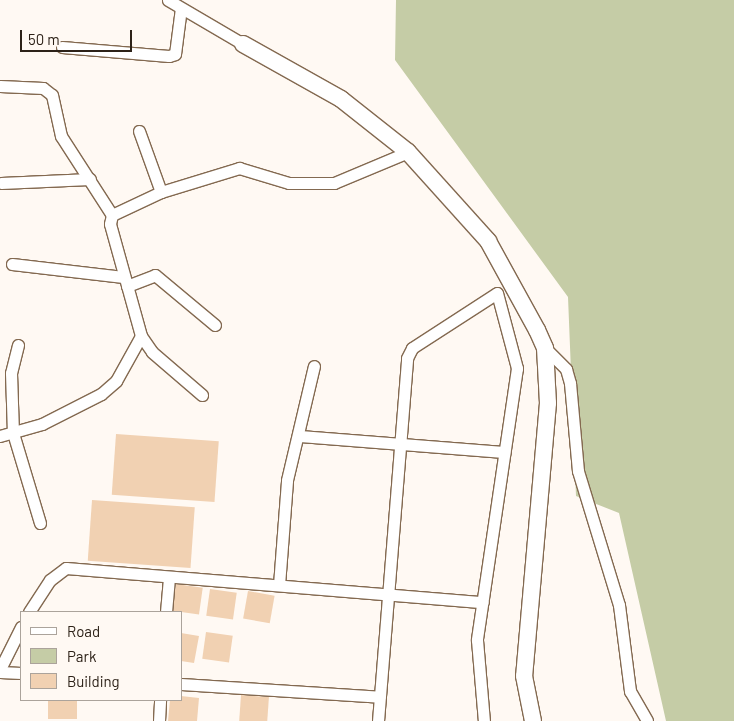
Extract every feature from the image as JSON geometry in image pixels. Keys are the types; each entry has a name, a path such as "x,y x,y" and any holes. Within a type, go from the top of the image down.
{"street":[{"path":"168,0 341,99 408,152 488,241 545,348 566,369 570,383 578,471 620,606 630,690 648,721"},
{"path":"62,48 169,56 174,54 181,8"},
{"path":"0,86 48,90 61,136 112,215 125,282 141,336 152,352 202,395"},
{"path":"139,131 161,192"},
{"path":"112,215 161,192 239,168 289,183 334,183 408,152"},
{"path":"1,183 90,179"},
{"path":"12,264 125,282 155,275 215,325"},
{"path":"378,721 399,444 412,348 512,283"},
{"path":"484,721 477,665 483,602 518,368 497,293"},
{"path":"0,436 13,434 101,394 116,381 141,336"},
{"path":"18,345 11,373 13,434 40,523"},
{"path":"533,721 524,676 548,403 545,348"},
{"path":"279,585 287,480 299,436 314,366"},
{"path":"299,436 504,452"},
{"path":"30,611 50,580 66,568 387,592 483,602"},
{"path":"166,611 169,577"},
{"path":"20,630 0,670 20,673"},
{"path":"182,684 380,697"},
{"path":"159,721 160,701"}],"green space":[{"path":"396,0 734,0 734,721 666,721 619,513 576,496 568,297 395,60"}],"building":[{"path":"116,434 219,441 214,502 112,495"},
{"path":"92,500 195,507 190,568 88,561"},
{"path":"176,584 203,588 199,614 172,611"},
{"path":"210,589 237,593 233,619 206,616"},
{"path":"248,591 275,596 270,623 243,619"},
{"path":"206,632 233,636 229,662 202,659"},
{"path":"182,633 199,636 194,663 182,661"},
{"path":"241,695 269,697 267,721 239,721"},
{"path":"182,696 199,698 197,721 168,721 170,701 182,701"},
{"path":"48,701 77,701 77,719 48,719"}]}
